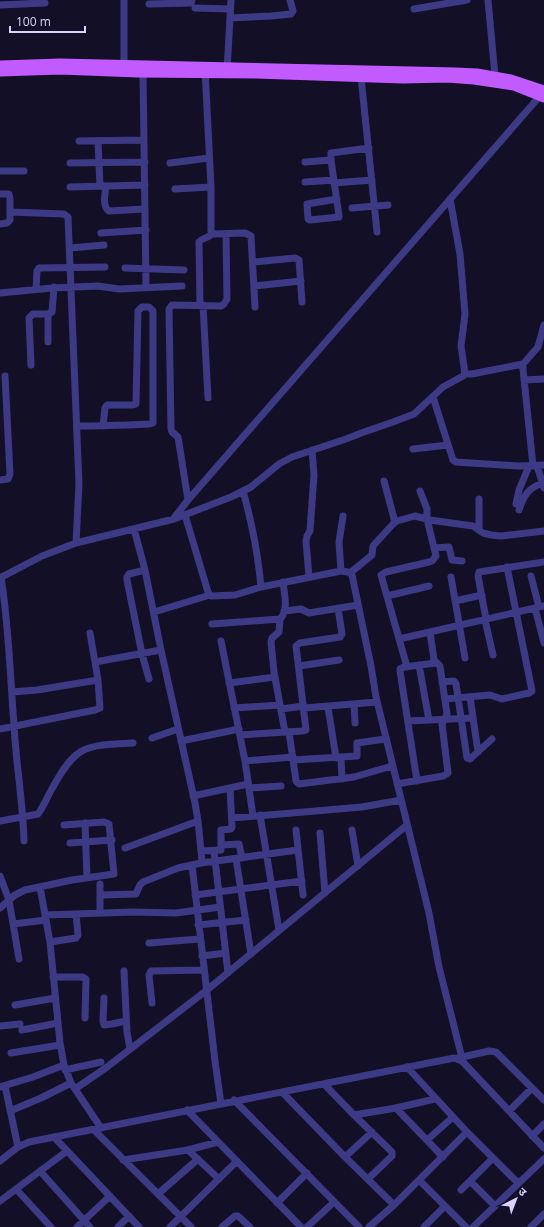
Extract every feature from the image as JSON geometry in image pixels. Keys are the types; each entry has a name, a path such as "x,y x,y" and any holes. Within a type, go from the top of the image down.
{"main road":[{"path":"0,65 124,65 206,70"},
{"path":"0,72 60,66 143,73 227,70 384,74 474,80 514,86 542,95"},
{"path":"227,70 361,78 384,74 456,72 511,79 542,95"}],"street":[{"path":"124,0 124,65"},
{"path":"149,4 169,2 191,3 192,0"},
{"path":"227,70 231,0"},
{"path":"230,18 291,14 293,11 290,0"},
{"path":"414,9 467,0"},
{"path":"488,0 495,76"},
{"path":"0,5 45,3"},
{"path":"195,8 230,9"},
{"path":"206,70 211,188 211,228 213,233"},
{"path":"143,73 146,287"},
{"path":"361,78 377,232"},
{"path":"174,518 188,500 542,95"},
{"path":"79,141 144,140"},
{"path":"98,141 99,162 105,206 107,210 145,209"},
{"path":"337,199 307,204 308,219 338,218 339,216 337,199 331,160 332,152 369,148"},
{"path":"170,163 209,158"},
{"path":"305,162 331,160"},
{"path":"70,163 145,162"},
{"path":"0,172 24,171"},
{"path":"305,182 372,180"},
{"path":"70,187 145,185"},
{"path":"175,189 211,188"},
{"path":"0,194 10,195 10,220 0,224"},
{"path":"450,199 460,254 464,314 461,346 465,374"},
{"path":"352,208 388,205"},
{"path":"10,212 66,215 68,217 79,484 76,543"},
{"path":"101,233 146,230"},
{"path":"213,233 245,234 251,236 255,307"},
{"path":"208,398 199,242 209,238 213,233"},
{"path":"188,500 179,439 171,429 169,309 172,305 223,305 226,302 226,234"},
{"path":"70,248 104,245"},
{"path":"253,262 298,259 300,262 302,302"},
{"path":"36,289 37,271 39,268 105,267"},
{"path":"125,268 146,270 184,270"},
{"path":"254,286 301,281"},
{"path":"0,293 72,287 98,286 119,289 182,286"},
{"path":"31,365 29,318 33,314 51,313 53,310 54,288"},
{"path":"77,426 103,426 153,423 153,311 149,307 142,307 138,311 136,404 107,405 105,408 103,426"},
{"path":"48,314 48,342"},
{"path":"536,466 519,490 518,507 529,490 542,481 536,466 523,369 524,364 538,347 544,325"},
{"path":"24,841 14,727 8,623 1,577 42,556 76,543 185,515 243,492 285,460 408,417 419,410 446,385 465,374 524,364"},
{"path":"0,480 8,479 10,474 5,376"},
{"path":"524,380 544,379"},
{"path":"433,397 452,458 456,462 536,466"},
{"path":"412,449 448,445"},
{"path":"309,577 306,541 310,531 313,492 312,450"},
{"path":"384,481 395,522"},
{"path":"407,667 381,577 383,573 432,561 436,556 427,519 427,509 420,491"},
{"path":"243,492 251,519 258,557 261,587"},
{"path":"479,499 479,530"},
{"path":"185,515 210,595"},
{"path":"341,571 339,542 343,516"},
{"path":"350,573 372,555 373,546 395,522 415,516 465,524 486,534 496,536 544,531"},
{"path":"134,529 145,570 193,796 198,821 201,863"},
{"path":"434,548 449,547 452,560 462,561"},
{"path":"492,655 478,576 479,572 544,562"},
{"path":"445,699 490,695 502,698 529,693 532,691 507,568"},
{"path":"145,570 129,574 127,577 142,654 149,679"},
{"path":"154,612 210,595 232,595 283,582 341,571 350,573"},
{"path":"350,573 352,575 377,702 429,913 439,967 460,1058 544,1148"},
{"path":"531,576 539,607 544,643"},
{"path":"451,577 465,658"},
{"path":"283,582 285,598 283,616 280,619 279,632 271,640 275,678 293,759 296,781 299,784 342,779 363,775 392,766"},
{"path":"387,596 429,586"},
{"path":"455,601 482,595"},
{"path":"284,611 301,609 309,613 358,605"},
{"path":"399,639 539,607"},
{"path":"181,740 240,732 287,732 306,730 296,648 299,643 338,639 342,636 338,608"},
{"path":"212,624 280,619"},
{"path":"397,784 443,776 448,773 442,727 447,714 440,666 434,660 430,632"},
{"path":"0,729 98,709 100,705 98,680 90,633"},
{"path":"221,641 240,732 249,786 267,854 279,930"},
{"path":"95,662 161,650"},
{"path":"299,666 339,660"},
{"path":"417,781 400,671 402,668 436,663"},
{"path":"419,665 429,720"},
{"path":"229,684 275,678"},
{"path":"12,692 37,690 98,680"},
{"path":"442,682 456,682 466,756 468,759 470,759 492,739"},
{"path":"470,697 478,752"},
{"path":"234,708 328,707 377,702"},
{"path":"354,704 355,723"},
{"path":"328,707 342,779"},
{"path":"408,721 473,718"},
{"path":"152,738 178,729"},
{"path":"245,761 357,756 357,742 386,739"},
{"path":"0,821 39,813 56,780 76,754 82,750 101,745 133,743"},
{"path":"193,796 230,788 249,786 281,786"},
{"path":"201,851 221,850 221,830 231,829 232,818 230,788"},
{"path":"232,818 362,807 401,800"},
{"path":"125,848 198,821"},
{"path":"85,823 87,878"},
{"path":"0,908 20,892 114,874 112,840 110,827 107,823 64,825"},
{"path":"10,1111 73,1086 130,1049 207,990 407,825"},
{"path":"296,830 303,895"},
{"path":"352,830 358,866"},
{"path":"320,833 325,893"},
{"path":"70,843 112,840"},
{"path":"222,845 239,844 241,889 251,954"},
{"path":"100,895 136,894 143,882 178,868 201,863 298,850"},
{"path":"214,851 228,972"},
{"path":"192,865 198,925 221,1104"},
{"path":"0,876 9,900 19,959"},
{"path":"195,895 302,881"},
{"path":"100,884 100,913"},
{"path":"40,887 50,942 60,1045 64,1067 73,1086 98,1129 123,1160 191,1227"},
{"path":"13,924 76,914 139,912 176,913 220,908"},
{"path":"50,942 76,938 78,935 76,914"},
{"path":"198,925 246,920"},
{"path":"149,943 200,939"},
{"path":"202,956 226,953"},
{"path":"152,1003 149,975 151,972 204,970"},
{"path":"124,971 126,1021 130,1049"},
{"path":"53,977 82,977 86,980 85,1018"},
{"path":"15,1005 55,998"},
{"path":"104,998 104,1025 126,1021"},
{"path":"0,1026 21,1027 58,1023"},
{"path":"11,1053 60,1045"},
{"path":"0,1161 18,1147 29,1142 221,1104 234,1100 460,1058 489,1051 496,1052 544,1100"},
{"path":"18,1147 10,1111 2,1087 64,1067 101,1062"},
{"path":"407,1067 435,1099 518,1183"},
{"path":"324,1084 391,1151 392,1156 368,1180"},
{"path":"509,1111 532,1088"},
{"path":"282,1092 394,1205"},
{"path":"354,1115 396,1108 435,1099"},
{"path":"234,1100 359,1227"},
{"path":"396,1108 443,1157"},
{"path":"187,1110 301,1227"},
{"path":"427,1140 453,1117"},
{"path":"532,1136 544,1124"},
{"path":"345,1157 372,1132"},
{"path":"369,1227 394,1205 467,1132"},
{"path":"54,1137 139,1227"},
{"path":"123,1160 188,1150 218,1142"},
{"path":"0,1201 67,1150"},
{"path":"188,1150 219,1179"},
{"path":"461,1190 494,1158"},
{"path":"473,1227 544,1159"},
{"path":"158,1194 198,1160"},
{"path":"170,1227 237,1161"},
{"path":"40,1171 90,1227"},
{"path":"277,1203 307,1173"},
{"path":"419,1180 466,1227"},
{"path":"470,1181 494,1206"},
{"path":"16,1189 51,1227"},
{"path":"77,1227 110,1196"},
{"path":"307,1227 334,1202"},
{"path":"424,1227 445,1206"},
{"path":"531,1227 544,1214"},
{"path":"118,1227 129,1216"},
{"path":"222,1227 235,1216 250,1227"}]}
